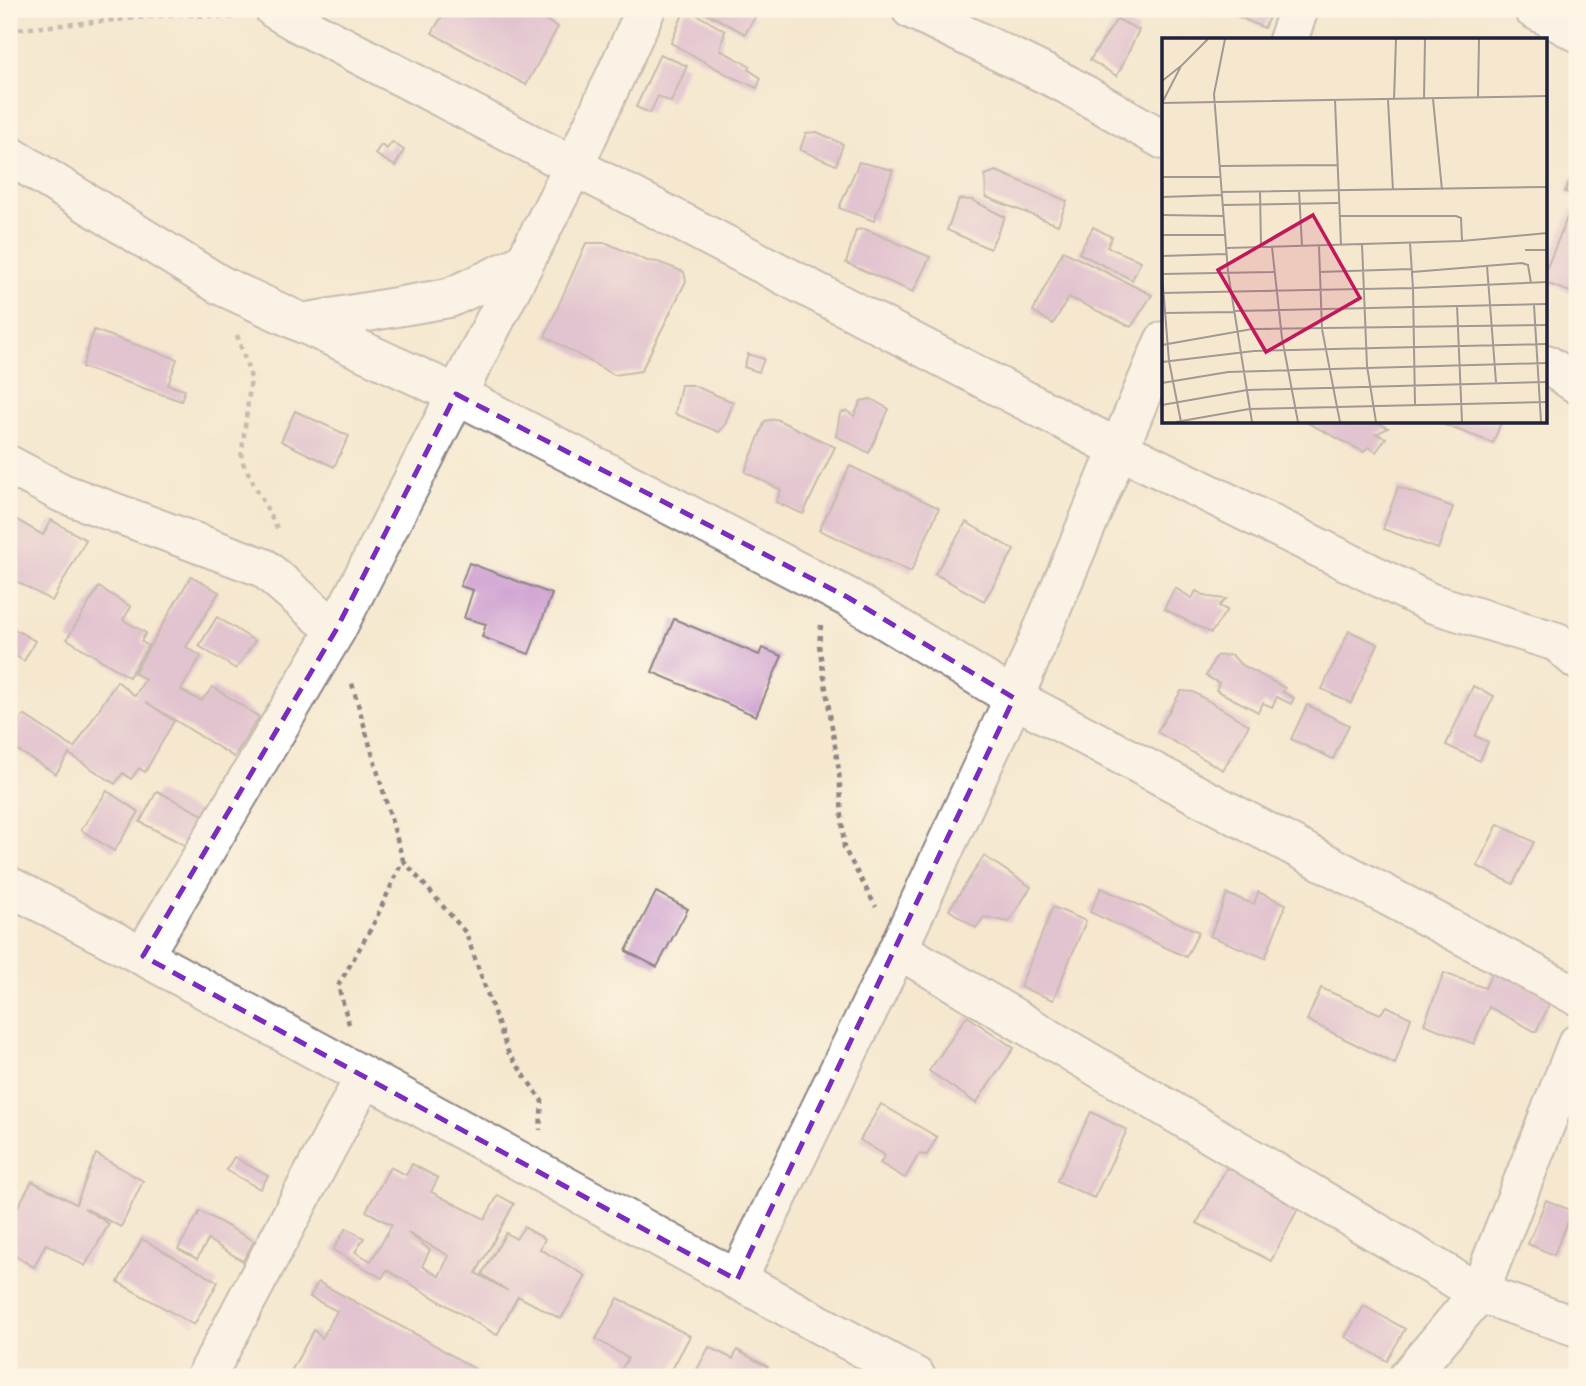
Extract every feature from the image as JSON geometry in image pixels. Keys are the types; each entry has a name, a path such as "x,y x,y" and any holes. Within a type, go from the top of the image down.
{"street":[{"path":"144,956 336,630 574,166 646,9"},
{"path":"911,9 1066,83 1162,139"},
{"path":"1289,38 1299,9"},
{"path":"1533,9 1577,32"},
{"path":"285,15 1119,449 1431,603 1557,642 1577,660"},
{"path":"9,155 220,285 456,394 825,586 1014,698 1577,996"},
{"path":"302,323 449,298 524,262"},
{"path":"737,1280 898,949 1014,698 1162,346"},
{"path":"1548,366 1577,384"},
{"path":"9,465 62,493 264,568 336,630"},
{"path":"9,886 144,956 737,1280 870,1366 916,1377"},
{"path":"898,949 1479,1293 1577,1327"},
{"path":"1408,1377 1479,1293 1577,1044"},
{"path":"206,1377 364,1078"}],"path":[{"path":"9,30 179,15 285,15"},
{"path":"220,285 251,378 241,459 282,538"},
{"path":"825,586 819,645 839,771 844,848 898,949"},
{"path":"336,630 403,860 466,933 508,1052 542,1101 537,1172"},
{"path":"364,1078 338,986 373,925 403,860"}],"highlighted area":[{"path":"456,394 849,598 1014,698 737,1280 143,956 336,630"}],"building":[{"path":"446,9 543,9 548,11 543,19 558,27 526,85 432,33"},
{"path":"699,9 740,9 755,17 745,34"},
{"path":"1086,9 1106,9 1101,18"},
{"path":"1221,9 1273,9 1264,28"},
{"path":"689,10 725,31 720,50 750,66 749,70 761,78 757,88 671,43 683,14"},
{"path":"1117,19 1139,30 1117,76 1090,60"},
{"path":"660,54 687,66 671,102 658,96 650,113 636,107"},
{"path":"817,132 843,144 836,165 800,150 806,133"},
{"path":"392,142 404,150 395,166 375,154 381,145 387,149"},
{"path":"859,162 893,170 874,221 839,208"},
{"path":"996,171 1067,201 1058,225 986,197 985,175"},
{"path":"1571,178 1577,180 1577,197 1565,192"},
{"path":"959,199 972,200 1005,217 990,249 947,230"},
{"path":"1571,208 1577,211 1577,273 1570,292 1548,284 1548,265"},
{"path":"1093,227 1112,237 1107,247 1141,261 1132,280 1079,253"},
{"path":"865,229 930,257 913,292 846,263 856,230"},
{"path":"586,243 607,243 647,261 658,262 684,272 686,281 641,371 614,375 545,336"},
{"path":"1063,251 1152,295 1131,327 1069,297 1053,324 1033,311"},
{"path":"94,330 177,359 168,385 185,390 181,401 82,367"},
{"path":"748,354 764,359 759,372 744,367"},
{"path":"681,385 692,385 733,402 725,425 719,432 675,414"},
{"path":"871,399 889,409 869,453 836,436 840,413 847,411 854,416 861,401"},
{"path":"295,411 349,436 334,467 281,441"},
{"path":"776,419 835,447 803,514 776,502 781,490 745,472 765,421"},
{"path":"1310,424 1381,424 1388,428 1376,434 1386,438 1376,452 1368,447 1364,452"},
{"path":"1442,424 1500,424 1493,443"},
{"path":"850,466 939,508 911,572 819,530"},
{"path":"1398,487 1453,507 1438,549 1383,529"},
{"path":"17,520 43,535 51,520 86,540 52,601 9,577 9,534"},
{"path":"966,522 1014,550 984,601 935,574"},
{"path":"469,563 552,594 529,654 482,637 486,624 464,618 473,590 460,586"},
{"path":"191,576 219,592 186,647 201,656 181,690 201,701 213,687 259,717 234,757 146,702 174,721 145,772 139,768 131,779 123,773 115,784 69,754 56,774 9,745 9,738 24,715 74,748 117,681 135,696 145,679 134,673"},
{"path":"99,587 131,607 123,620 146,633 141,641 148,646 129,677 67,639"},
{"path":"1175,588 1192,598 1196,591 1208,597 1226,599 1219,606 1227,610 1211,633 1164,609"},
{"path":"217,617 255,641 236,669 199,646"},
{"path":"674,619 759,655 762,648 782,656 756,716 652,672"},
{"path":"9,626 35,641 24,661 9,652"},
{"path":"1349,631 1378,644 1351,703 1322,689"},
{"path":"1232,655 1240,664 1285,688 1283,692 1294,698 1291,704 1277,697 1272,707 1263,703 1258,712 1216,690 1219,683 1206,676 1216,656"},
{"path":"1473,686 1494,696 1475,736 1488,742 1480,761 1446,745"},
{"path":"1181,691 1193,692 1249,725 1223,770 1157,732"},
{"path":"1307,705 1349,725 1333,759 1291,739"},
{"path":"107,791 139,812 114,851 81,830"},
{"path":"157,791 205,816 188,847 140,822"},
{"path":"1498,824 1534,842 1513,884 1477,866"},
{"path":"984,856 1031,887 1009,922 984,917 976,928 949,910"},
{"path":"1101,888 1199,932 1186,957 1090,912"},
{"path":"656,892 688,909 657,967 626,951"},
{"path":"1258,892 1286,904 1265,958 1210,936 1227,894 1254,904"},
{"path":"1053,907 1086,921 1053,1000 1020,987"},
{"path":"1494,969 1553,997 1536,1032 1489,1007 1474,1044 1424,1024 1444,973 1485,988"},
{"path":"1321,988 1380,1014 1387,1006 1411,1018 1395,1064 1307,1020"},
{"path":"967,1016 1014,1048 976,1103 929,1071"},
{"path":"881,1104 937,1137 927,1155 919,1154 905,1178 880,1163 885,1155 860,1140"},
{"path":"1091,1112 1127,1130 1094,1198 1057,1181"},
{"path":"96,1154 143,1181 121,1227 84,1208 109,1224 85,1266 46,1244 34,1267 9,1252 9,1223 32,1181 76,1204"},
{"path":"234,1157 268,1176 260,1189 226,1170"},
{"path":"412,1164 438,1178 431,1192 485,1219 498,1195 514,1204 476,1273 508,1291 482,1274 506,1233 516,1239 524,1227 545,1239 540,1249 586,1276 561,1319 518,1296 497,1335 387,1270 382,1278 333,1250 346,1228 364,1238 355,1252 371,1261 392,1225 366,1211 390,1167 406,1175","holes":["408,1233 449,1256 439,1276 422,1266 430,1250"]},
{"path":"1228,1165 1301,1203 1271,1261 1197,1223"},
{"path":"1546,1200 1572,1211 1554,1255 1528,1244"},
{"path":"200,1211 254,1241 243,1261 208,1240 197,1259 178,1249"},
{"path":"142,1239 218,1282 194,1325 118,1282"},
{"path":"318,1282 421,1337 488,1377 405,1377 400,1374 400,1377 298,1377 290,1373 314,1330 322,1338 337,1311 310,1297"},
{"path":"618,1298 690,1336 668,1377 617,1377 628,1358 596,1339"},
{"path":"1364,1306 1405,1329 1387,1361 1345,1337"},
{"path":"709,1347 733,1359 737,1350 768,1367 762,1377 693,1377"}]}
